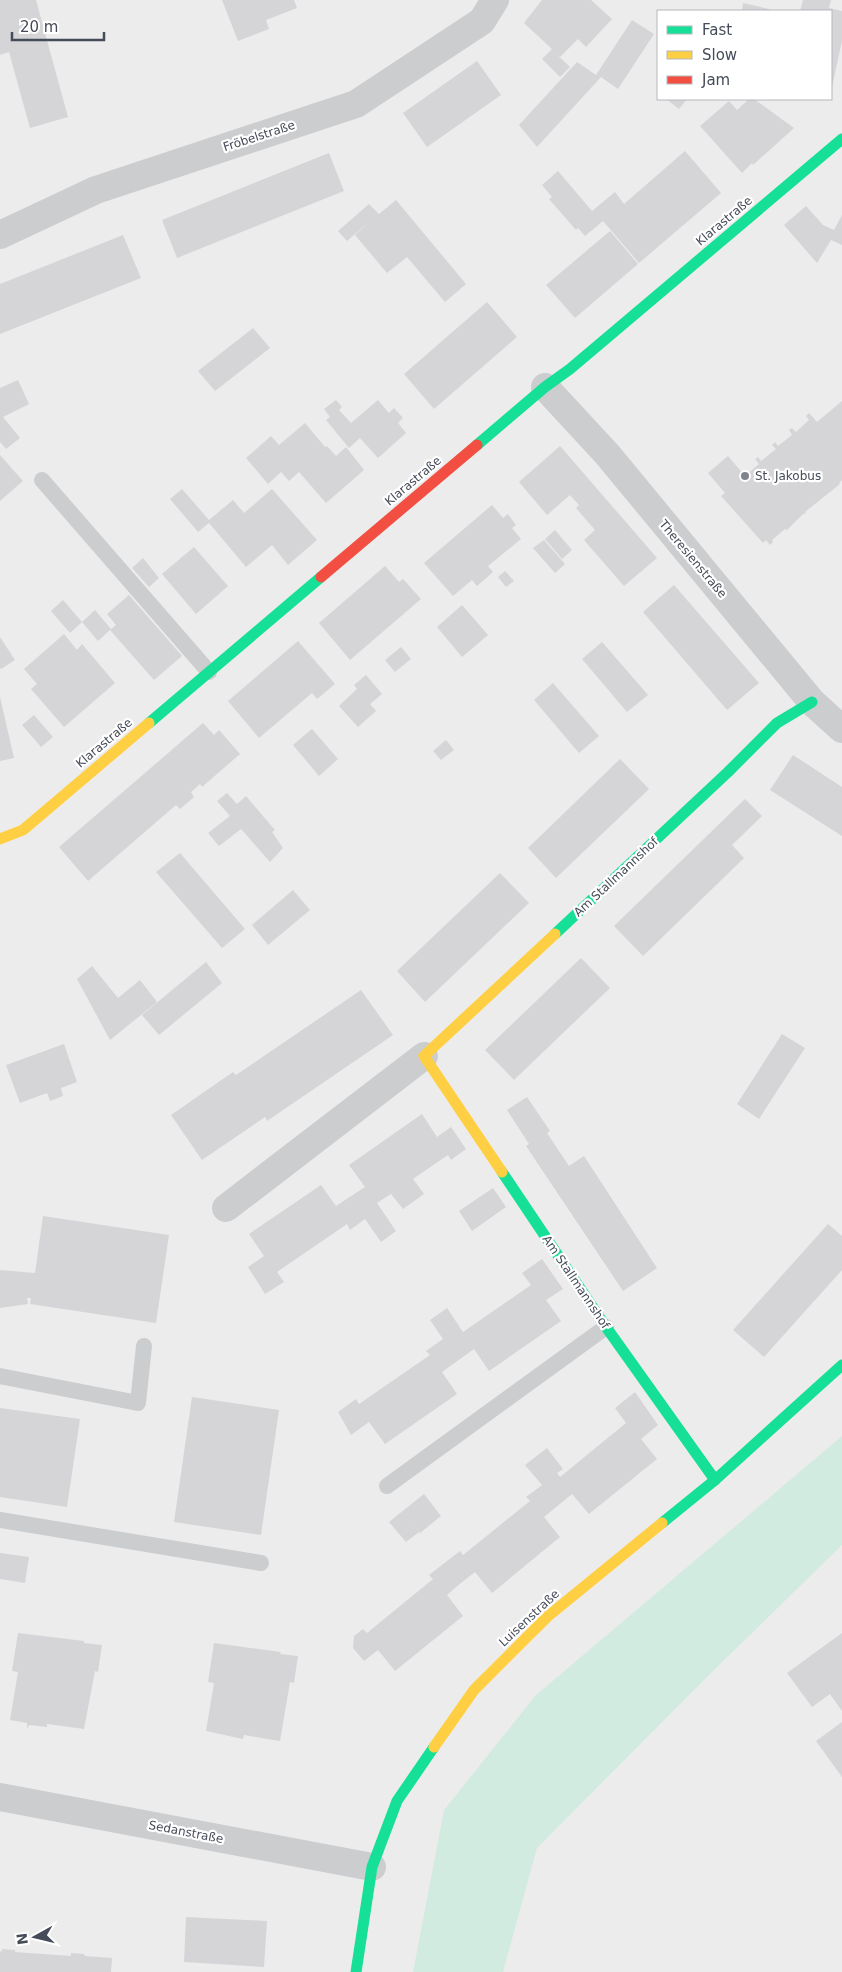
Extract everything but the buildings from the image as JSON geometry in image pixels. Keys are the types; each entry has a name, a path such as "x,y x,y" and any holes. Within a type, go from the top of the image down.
{"street":[{"name":"Fröbelstraße","path":"0,235 96,190 356,104 482,21 495,0"},
{"name":"Klarastraße","path":"0,839 23,830 545,387 570,369 842,139"},
{"name":"Theresienstraße","path":"545,387 607,454 812,702 842,729"},
{"name":"Am Stallmannshof","path":"226,1208 424,1056 721,779 777,723 812,702"},
{"name":"Am Stallmannshof","path":"424,1056 606,1328 716,1480"},
{"name":"Luisenstraße","path":"356,1972 372,1867 398,1801 474,1690 547,1618 716,1480 840,1370"},
{"name":"Sedanstraße","path":"0,1797 372,1867"}],"lane":[{"path":"42,480 209,672"},
{"path":"387,1486 606,1328"},
{"path":"0,1376 138,1403 144,1346"},
{"path":"0,1520 261,1563"}],"green space":[{"path":"842,1436 842,1545 712,1672 537,1848 503,1972 413,1972 444,1810 536,1695"}],"traffic: fast":[{"path":"477,445 545,387 570,369 842,139"},
{"path":"149,723 321,577"},
{"path":"555,934 728,772 777,723 812,702"},
{"path":"502,1172 606,1327 715,1480"},
{"path":"662,1523 715,1480 842,1365"},
{"path":"356,1972 372,1867 397,1801 434,1747"}],"traffic: slow":[{"path":"0,839 23,830 149,723"},
{"path":"502,1172 424,1056 555,934"},
{"path":"434,1747 474,1690 547,1617 662,1523"}],"traffic: jam":[{"path":"321,577 477,445"}],"place":[{"name":"St. Jakobus","path":"745,476"}]}
